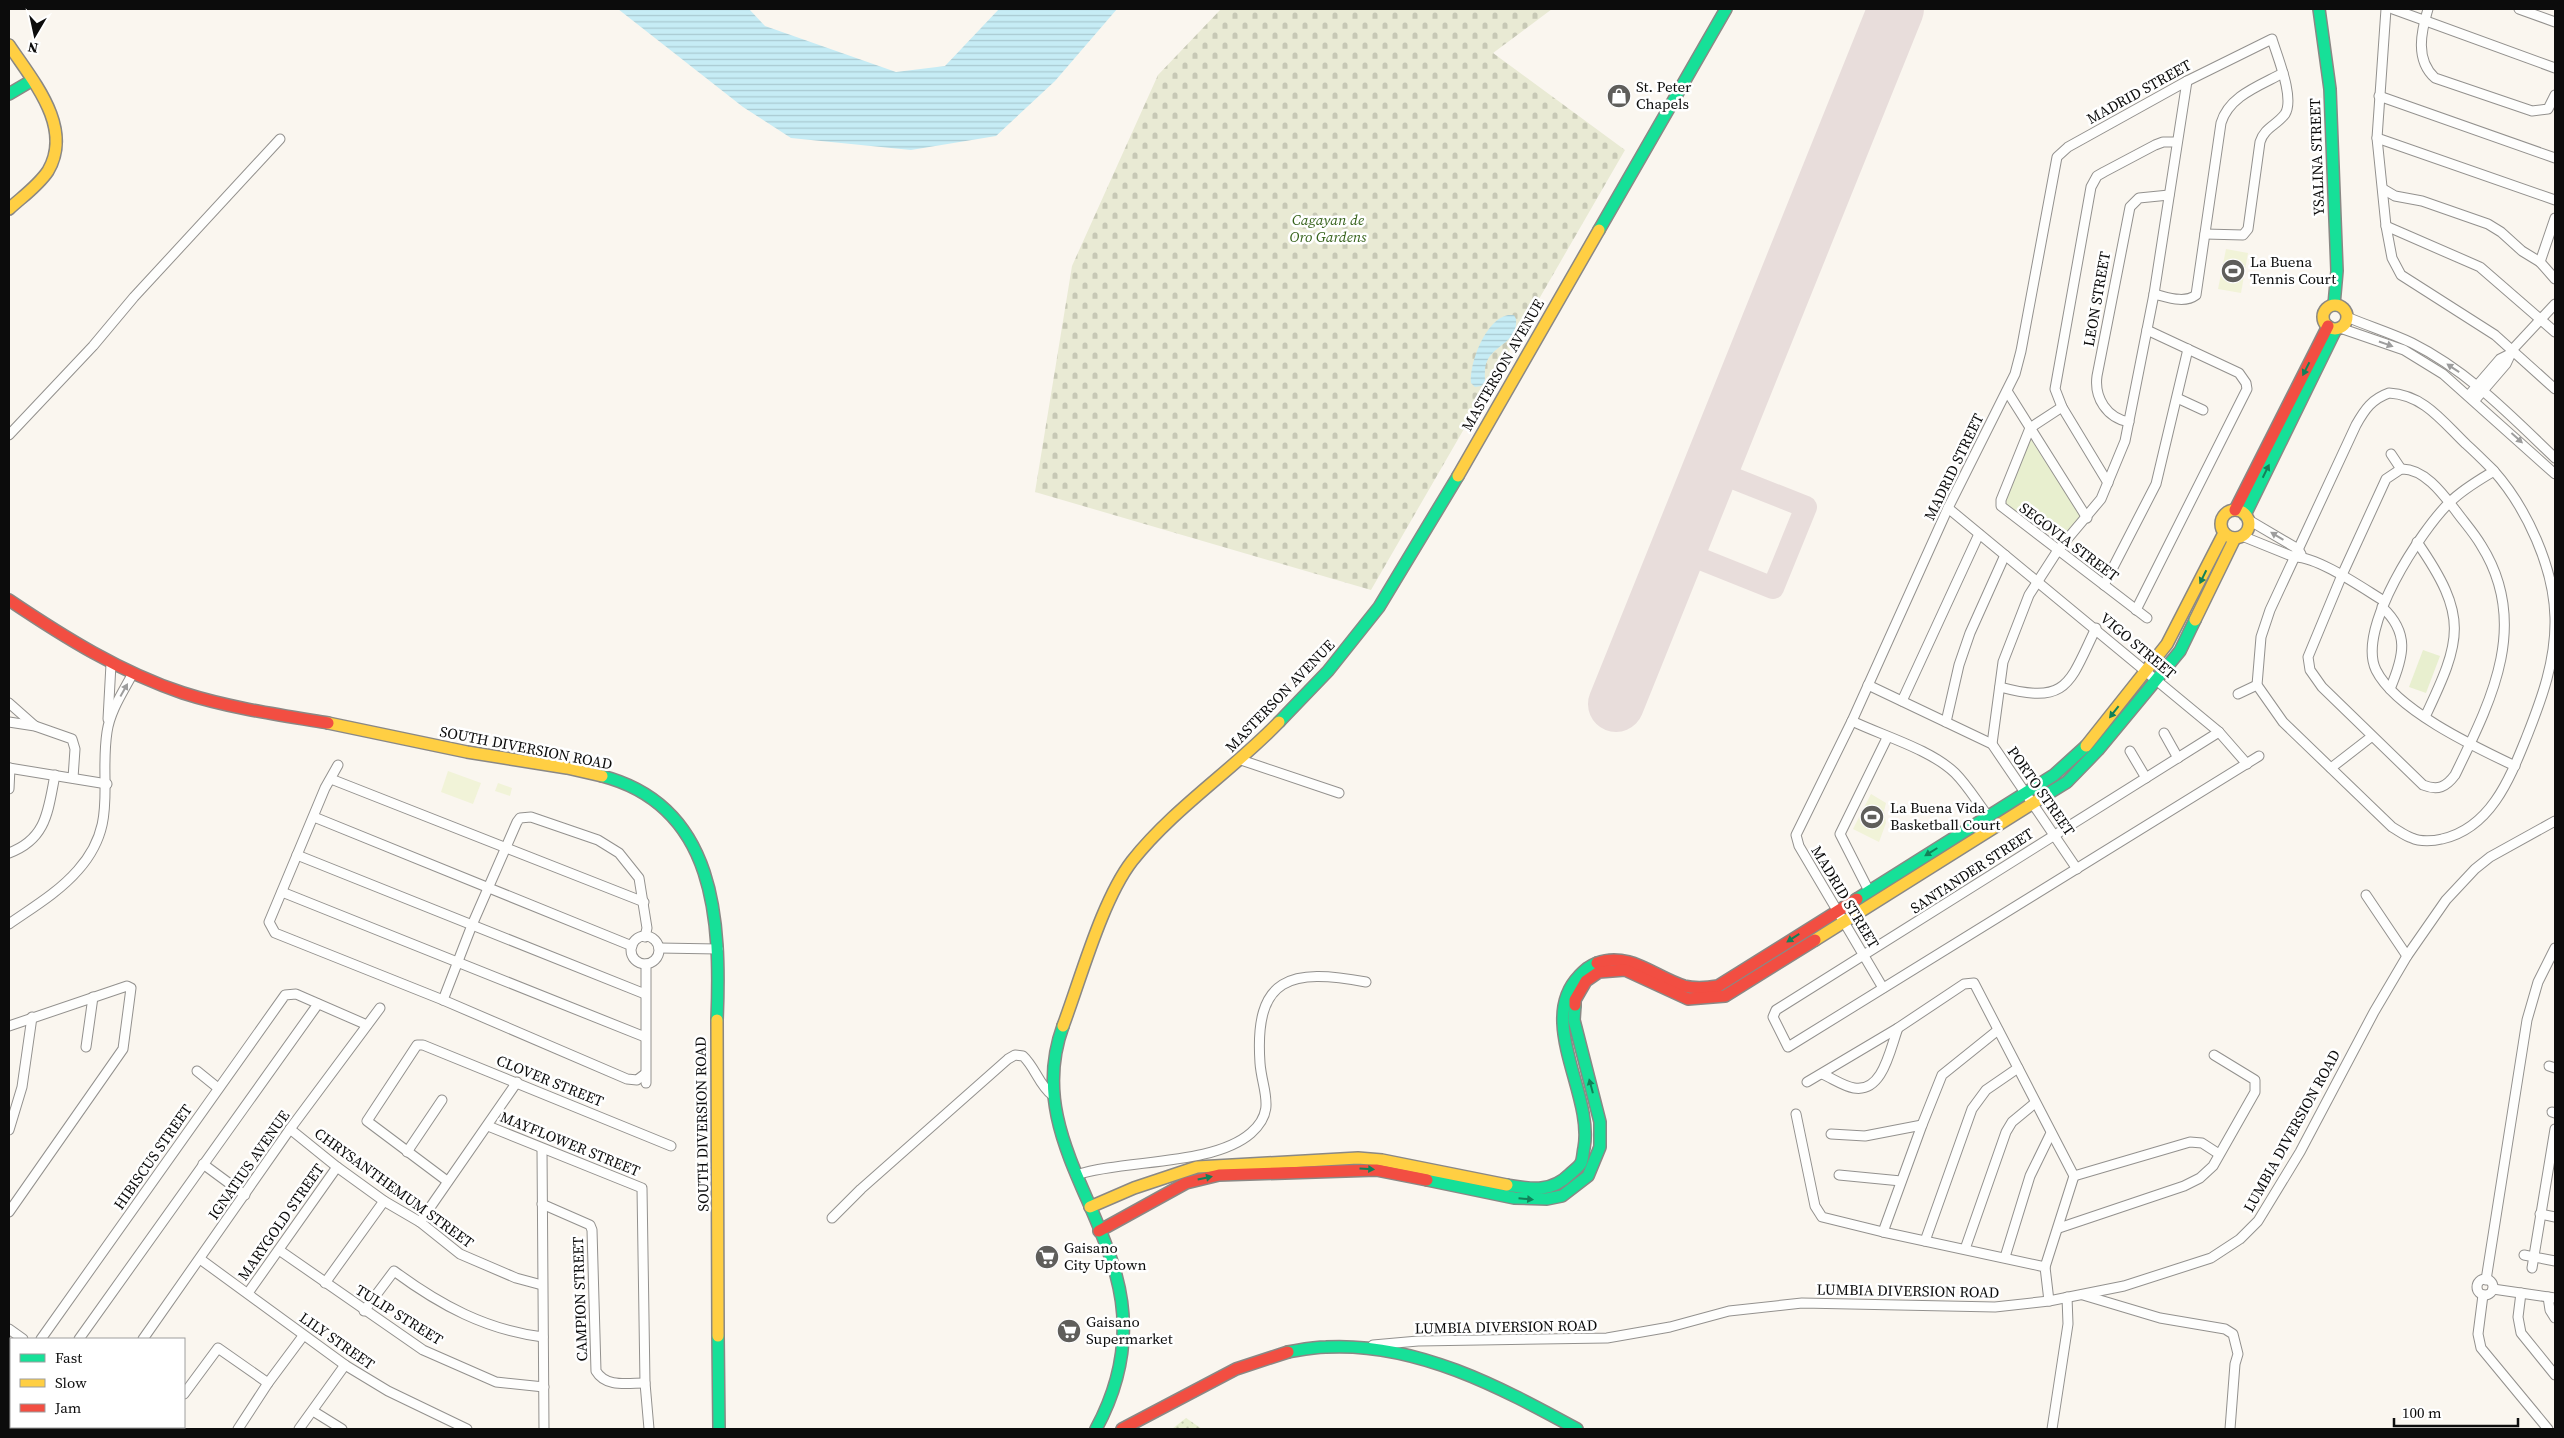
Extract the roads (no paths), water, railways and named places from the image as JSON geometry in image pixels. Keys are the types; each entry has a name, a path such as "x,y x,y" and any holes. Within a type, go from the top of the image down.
{"street":[{"name":"MASTERSON AVENUE","path":"1096,1429 1117,1385 1125,1342 1122,1295 1090,1207 1063,1144 1055,1118 1052,1095 1053,1061 1058,1040 1096,934 1117,886 1132,861 1149,841 1241,760 1328,671 1392,588 1726,9"},
{"name":"YSALINA STREET","path":"2319,9 2330,88 2337,271 2334,305"},
{"path":"2386,9 2379,96 2378,138 2386,226 2392,258 2401,275 2510,352 2555,389"},
{"path":"2393,9 2555,68"},
{"path":"2428,9 2424,21 2423,63 2435,78 2532,111 2548,109 2555,95"},
{"path":"2519,9 2555,22"},
{"name":"MADRID STREET","path":"1883,988 1799,846 1796,835 1852,721 1948,508 2015,374 2022,351 2060,153 2187,81 2272,38 2283,73"},
{"path":"9,45 55,122 57,146 54,159 46,174 9,209"},
{"path":"2154,294 2183,300 2190,299 2196,295 2204,234 2221,123 2225,111 2241,96 2283,73 2288,107 2284,115 2265,131 2260,142 2247,232 2235,236 2204,234"},
{"path":"9,94 31,81"},
{"path":"1992,744 2008,645 2036,580 2058,550 2087,518 2101,499 2118,463 2129,422 2154,294 2176,142 2187,81"},
{"path":"2379,96 2555,158"},
{"path":"2378,138 2555,200"},
{"path":"9,435 93,346 134,298 280,139"},
{"path":"2108,483 2056,395 2056,384 2091,187 2097,176 2155,145 2163,142 2176,142"},
{"path":"2382,189 2395,196 2422,201 2488,224 2501,232 2522,251 2540,262 2555,279"},
{"name":"LEON STREET","path":"2129,422 2119,421 2107,410 2097,393 2098,376 2130,207 2139,198 2169,195"},
{"path":"2540,262 2555,218"},
{"path":"2386,226 2480,267 2555,332"},
{"path":"2472,398 2480,387 2506,364 2510,352 2555,304"},
{"path":"2555,458 2480,387 2411,343 2348,317 2342,307 2334,305 2325,311 2324,319 2335,327 2404,350 2443,374 2555,474"},
{"path":"1090,1207 1134,1188 1182,1171 1238,1163 1358,1158 1402,1163 1523,1189 1542,1190 1553,1186 1574,1172 1585,1145 1583,1117 1563,1023 1564,997 1575,976 1591,964 1604,959 1624,959 1680,985 1708,989 1729,980 1836,909 2054,775 2090,742 2146,671 2167,644 2234,536 2247,530 2242,515 2335,327 2348,317"},
{"path":"2136,610 2247,389 2246,383 2239,373 2147,330"},
{"path":"2104,585 2156,484 2188,349"},
{"path":"2007,391 2087,518"},
{"path":"2389,393 2405,394 2430,409 2494,471 2517,503 2530,529 2550,585 2555,618 2549,672 2540,703 2515,766 2503,790 2471,827 2454,837 2436,841 2414,839 2392,827 2283,722 2257,685 2261,637 2298,554 2356,425 2366,408 2376,398 2389,393"},
{"path":"2177,398 2203,410"},
{"path":"2030,428 2062,407"},
{"name":"SEGOVIA STREET","path":"2030,428 2000,504 2002,509 2147,618"},
{"path":"2391,454 2401,469"},
{"path":"2408,468 2418,472 2450,502 2482,545 2495,574 2505,620 2501,665 2470,744 2448,785 2437,789 2423,784 2371,737 2322,688 2310,670 2308,657 2342,575 2386,479 2401,469 2408,468"},
{"path":"2494,471 2450,502 2417,542 2383,604 2373,635 2373,660 2375,668 2390,689 2425,717 2470,744 2515,766"},
{"name":"VIGO STREET","path":"1948,508 2096,628 2219,732 2247,764"},
{"path":"2298,554 2234,536 2221,526 2222,518 2227,513 2242,515 2298,554 2342,575 2383,604 2396,622 2402,644 2398,669 2390,689"},
{"path":"1902,701 1980,534"},
{"path":"1099,1231 1141,1206 1186,1183 1219,1175 1360,1169 1389,1172 1514,1198 1533,1200 1562,1196 1588,1176 1596,1161 1601,1142 1600,1122 1574,1020 1575,1000 1586,981 1599,972 1625,970 1679,996 1700,999 1725,996 2067,782 2082,768 2180,651 2234,536"},
{"path":"2417,542 2438,572 2447,590 2454,622 2452,656 2425,717"},
{"path":"1946,722 1970,633 2005,555"},
{"name":"SOUTH DIVERSION ROAD","path":"9,600 80,647 112,664 214,702 390,734 454,750 584,772 627,785 641,792 672,817 694,848 711,890 718,949 716,1028 719,1429"},
{"path":"2000,687 2029,695 2050,693 2064,686 2079,665 2096,628"},
{"path":"9,924 60,888 85,861 100,831 105,808 107,784 106,745 112,664"},
{"path":"108,725 118,700 133,673"},
{"name":"PORTO STREET","path":"1868,684 1992,744 2077,869"},
{"path":"2238,694 2257,685"},
{"path":"9,703 22,712 35,726"},
{"path":"1852,721 1934,758 1948,767 1974,796 1988,816"},
{"path":"9,722 35,726 72,739 75,749 73,778"},
{"name":"SANTANDER STREET","path":"1883,988 1788,1047 1774,1020 1774,1012 2219,732"},
{"path":"2164,733 2178,758"},
{"path":"2331,768 2371,737"},
{"path":"1869,890 1840,834 1887,738"},
{"path":"2130,751 2146,778"},
{"path":"1883,988 2258,756"},
{"path":"1241,760 1339,793"},
{"path":"338,764 325,788 269,922 275,933 443,1000 627,1079 637,1080 646,1079 646,964"},
{"path":"9,789 10,768 107,784"},
{"path":"9,853 28,844 40,830 47,818 55,775"},
{"path":"332,778 644,902"},
{"path":"314,817 632,946"},
{"path":"443,1000 472,925 517,822 524,817 598,840 619,853 639,878 647,928 645,937"},
{"name":"LUMBIA DIVERSION ROAD","path":"1363,1346 1418,1341 1608,1338 1670,1327 1729,1311 1802,1303 1950,1308 1995,1307 2049,1301 2124,1286 2211,1258 2248,1232 2258,1221 2300,1152 2374,1012 2407,956 2446,900 2475,869 2490,857 2555,821"},
{"path":"297,855 645,994"},
{"path":"282,892 645,1037"},
{"path":"2366,895 2407,956"},
{"path":"645,937 655,941 659,948 656,959 646,964 636,960 632,953 632,946 637,939 645,937"},
{"path":"659,948 718,949"},
{"path":"2486,1280 2527,1020 2538,982 2555,948"},
{"path":"1754,963 1762,974"},
{"path":"1076,1175 1102,1167 1209,1153 1234,1146 1260,1124 1265,1113 1266,1097 1260,1063 1260,1049 1263,1016 1270,995 1285,983 1310,976 1332,976 1366,982"},
{"path":"1807,1082 1898,1028 1964,984 1972,982 1977,986 2035,1103 2074,1176 2045,1267 2049,1301"},
{"path":"9,1026 127,986 131,988 123,1049 9,1212"},
{"name":"HIBISCUS STREET","path":"42,1338 285,995 290,994 318,1004"},
{"path":"86,1047 93,997"},
{"path":"80,1338 318,1004 367,1025"},
{"name":"IGNATIUS AVENUE","path":"144,1338 290,1129 380,1008"},
{"path":"9,1130 22,1087 32,1017"},
{"path":"1822,1074 1853,1088 1868,1087 1876,1082 1898,1028"},
{"path":"1883,1232 1922,1125 1946,1070 1998,1030"},
{"name":"CLOVER STREET","path":"407,1152 367,1121 417,1045 424,1045 671,1146"},
{"path":"832,1218 861,1189 1008,1059 1015,1055 1023,1056 1038,1075 1045,1089 1052,1095"},
{"path":"2059,1228 2184,1186 2200,1178 2213,1166 2255,1092 2257,1085 2256,1080 2214,1055"},
{"path":"1925,1241 1972,1110 1986,1090 2018,1068"},
{"path":"197,1071 218,1088"},
{"path":"420,1222 517,1082"},
{"path":"442,1100 407,1152 448,1181"},
{"path":"1965,1249 2006,1132 2012,1122 2035,1103"},
{"path":"1796,1114 1818,1212 1825,1218 2045,1267"},
{"path":"1830,1134 1866,1136 1922,1125"},
{"name":"MAYFLOWER STREET","path":"488,1126 642,1188 645,1383"},
{"name":"CHRYSANTHEMUM STREET","path":"290,1129 337,1167 384,1201 420,1222 471,1261 542,1285"},
{"path":"2532,1268 2540,1214 2551,1177 2555,1129"},
{"path":"2005,1257 2030,1176 2051,1133"},
{"path":"2074,1176 2190,1142 2202,1143 2219,1154"},
{"path":"542,1149 544,1429"},
{"path":"203,1164 245,1195"},
{"name":"MARYGOLD STREET","path":"248,1293 337,1167"},
{"path":"1182,1171 1186,1183"},
{"path":"1839,1175 1901,1181"},
{"path":"1134,1188 1141,1206"},
{"path":"325,1283 384,1201"},
{"name":"CAMPION STREET","path":"542,1204 590,1225 592,1230 596,1371 601,1379 609,1382 645,1383"},
{"path":"2540,1214 2555,1218"},
{"name":"TULIP STREET","path":"279,1250 364,1311 423,1350 496,1382 544,1387"},
{"path":"2524,1256 2555,1261"},
{"name":"LILY STREET","path":"200,1259 345,1365 388,1392 467,1429"},
{"path":"364,1311 394,1270 439,1303 473,1319 515,1334 543,1338"},
{"path":"2486,1280 2482,1280 2478,1286 2483,1295 2478,1334 2481,1348 2548,1429"},
{"path":"2486,1280 2492,1284 2493,1289"},
{"path":"2493,1289 2552,1297 2550,1310 2555,1318"},
{"path":"2483,1295 2491,1293 2493,1289"},
{"path":"2521,1293 2518,1317 2521,1333 2555,1375"},
{"path":"2080,1294 2160,1318 2225,1330 2233,1334 2238,1354 2235,1364 2230,1429"},
{"path":"2052,1429 2068,1324 2067,1297"},
{"path":"9,1329 21,1338"},
{"path":"238,1429 268,1383 303,1336"},
{"path":"1122,1429 1237,1369 1310,1347 1363,1346 1430,1361 1472,1376 1577,1429"},
{"path":"185,1393 218,1348 268,1383"},
{"path":"299,1429 345,1365"},
{"path":"645,1383 649,1429"},
{"path":"312,1411 342,1429"}],"water":[{"path":"618,9 749,9 765,26 896,72 945,66 999,9 1117,9 1055,81 996,136 911,150 791,138 743,107"},
{"path":"1514,315 1516,319 1514,332 1488,359 1485,367 1485,382 1481,386 1475,387 1471,383 1471,374 1480,343 1493,324 1500,318"}],"place":[{"name":"St. Peter Chapels","path":"1619,96"},
{"name":"La Buena Tennis Court","path":"2233,271"},
{"name":"La Buena Vida Basketball Court","path":"1872,817"},
{"name":"Gaisano City Uptown","path":"1047,1257"},
{"name":"Gaisano Supermarket","path":"1069,1331"}],"park label":[{"name":"Cagayan de Oro Gardens","path":"1328,228"}]}
